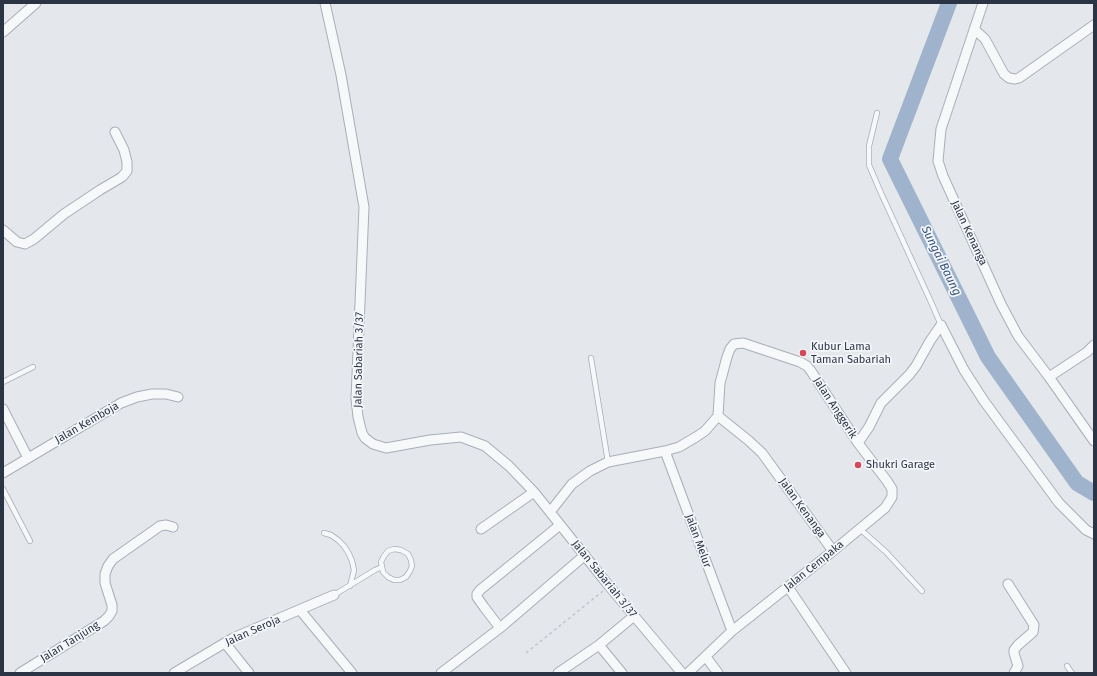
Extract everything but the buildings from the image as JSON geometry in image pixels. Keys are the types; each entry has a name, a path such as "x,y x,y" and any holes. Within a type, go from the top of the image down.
{"street":[{"path":"3,32 36,3"},
{"name":"Jalan Sabariah 3/37","path":"325,3 341,75 364,208 356,399 362,433 372,444 386,448 430,440 461,437 485,446 509,466 534,492 609,586 682,673"},
{"name":"Jalan Kenanga","path":"983,3 941,129 938,161 943,176 1001,304 1018,336 1094,441"},
{"path":"974,29 985,39 1004,74 1009,78 1015,79 1019,78 1094,25"},
{"path":"1085,31 1094,37"},
{"path":"3,230 17,242 25,244 34,239 64,214 122,177 127,170 127,162 124,150 115,132"},
{"path":"858,443 869,427 881,403 910,375 941,325 964,370 984,401 1059,503 1086,530 1094,534"},
{"name":"Jalan Anggerik","path":"718,416 720,383 727,357 734,344 742,343 800,362 807,366 858,443 887,481 892,489 892,497"},
{"path":"1049,377 1094,345"},
{"name":"Jalan Kemboja","path":"3,473 121,403 137,397 152,394 166,394 178,397"},
{"path":"3,409 6,421 28,458"},
{"path":"550,512 572,484 590,471 608,462 679,447 696,438 705,431 718,416"},
{"name":"Jalan Kenanga","path":"718,416 762,453 833,552"},
{"name":"Jalan Melur","path":"665,451 732,631"},
{"path":"481,530 534,492"},
{"name":"Jalan Cempaka","path":"688,673 732,631 833,552 885,508 892,497"},
{"name":"Jalan Tanjung","path":"26,672 104,621 109,616 112,610 112,605 105,583 105,574 113,559 160,526 166,525 173,527"},
{"path":"500,628 477,597 477,594 560,525"},
{"path":"441,673 500,628 585,555"},
{"path":"1008,584 1034,625 1033,632 1018,644 1014,650 1018,666 1014,673"},
{"path":"788,587 846,673"},
{"name":"Jalan Seroja","path":"174,673 233,638 334,595"},
{"path":"300,610 352,673"},
{"path":"558,673 599,645 634,616"},
{"path":"225,643 249,673"},
{"path":"599,645 622,673"},
{"path":"706,656 718,673"}],"lane":[{"path":"877,113 869,146 869,164 941,325"},
{"path":"591,358 608,462"},
{"path":"3,382 34,367"},
{"path":"3,490 30,540"},
{"path":"860,529 886,552 922,591"},
{"path":"324,533 331,535 338,540 349,554 354,570 350,586"},
{"path":"394,549 401,550 408,554 412,566 406,577 400,580 394,580 388,577 383,572 382,567 381,562 384,556 394,549"},
{"path":"334,595 382,567"},
{"path":"1067,666 1072,673"}],"path":[{"path":"526,653 609,586"}],"waterway":[{"name":"Sungai Baung","path":"949,3 890,159 988,357 1077,483 1094,493"}],"place":[{"name":"Kubur Lama Taman Sabariah","path":"803,353"},
{"name":"Shukri Garage","path":"858,465"}]}
